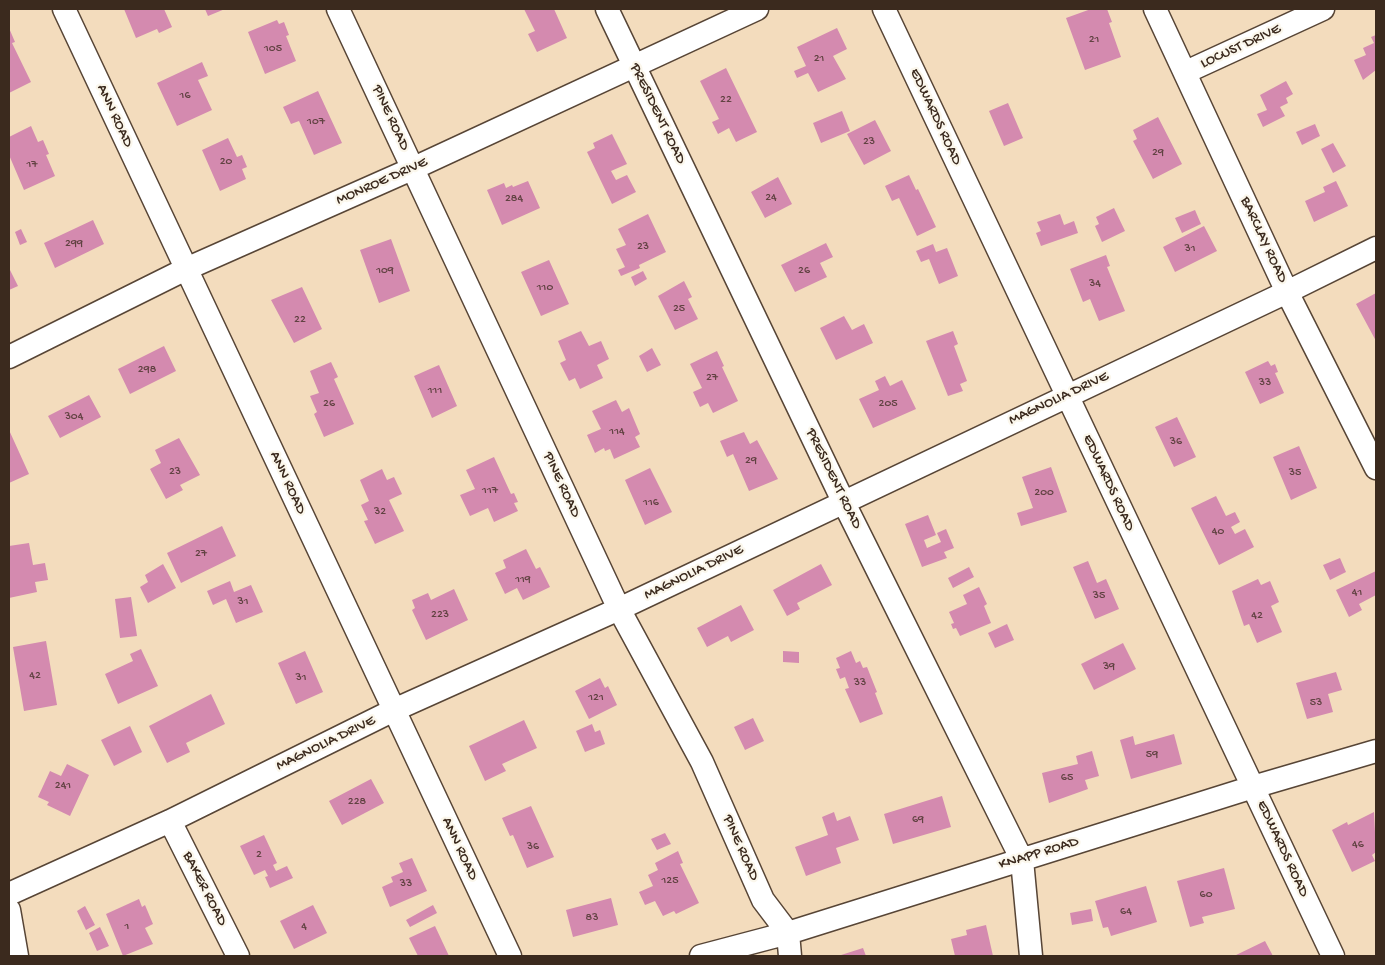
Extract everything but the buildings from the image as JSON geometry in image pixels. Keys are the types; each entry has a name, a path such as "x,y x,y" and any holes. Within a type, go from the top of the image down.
{"street":[{"name":"ANN ROAD","path":"64,9 510,956"},
{"name":"PINE ROAD","path":"338,9 619,609 702,762 764,900 788,933"},
{"name":"PRESIDENT ROAD","path":"607,9 843,501 1022,860 1031,956"},
{"name":"MONROE DRIVE","path":"9,357 186,269 414,168 757,9"},
{"name":"EDWARDS ROAD","path":"884,9 1333,956"},
{"name":"BARCLAY ROAD","path":"1155,9 1287,292 1376,468"},
{"name":"LOCUST DRIVE","path":"1186,72 1323,9"},
{"name":"MAGNOLIA DRIVE","path":"9,894 170,821 394,710 619,609 1376,248"},
{"name":"KNAPP ROAD","path":"702,956 788,933 1253,787 1376,751"},
{"name":"BAKER ROAD","path":"170,821 238,956"},
{"path":"9,910 17,956"},
{"path":"788,933 790,956"}]}
